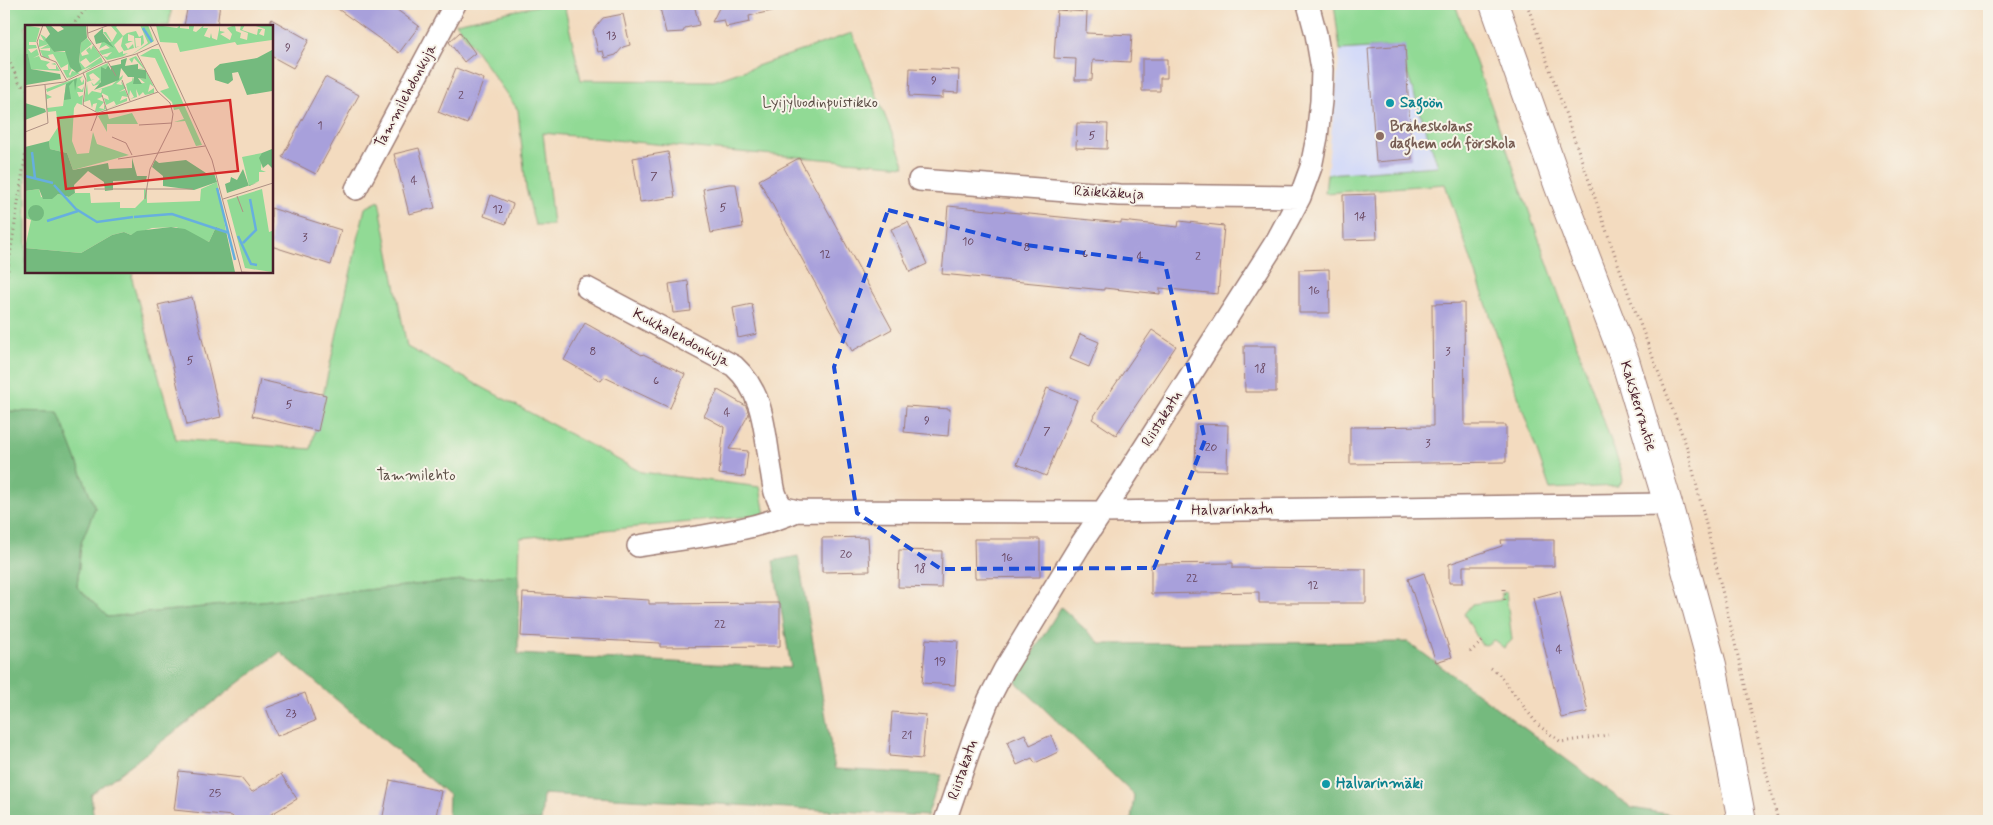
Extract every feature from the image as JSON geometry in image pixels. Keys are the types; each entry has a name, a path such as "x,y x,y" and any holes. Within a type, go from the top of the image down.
{"main road":[{"name":"Kakskerrantie","path":"1494,4 1559,187 1624,360 1668,504 1712,665 1742,821"}],"street":[{"name":"Tammilehdonkuja","path":"356,189 455,4"},
{"name":"Riistakatu","path":"945,821 974,737 989,699 1004,670 1102,512 1277,240 1300,197 1317,137 1321,101 1322,69 1316,34 1308,4"},
{"name":"Räikkäkuja","path":"919,180 1119,195 1300,197"},
{"name":"Kukkalehdonkuja","path":"587,288 734,366 746,377 755,392 760,408 774,494 782,507 797,511"},
{"name":"Halvarinkatu","path":"797,511 1102,512 1668,504"},
{"path":"638,546 727,531 780,519 797,511"}],"path":[{"path":"73,25 90,4"},
{"path":"4,50 19,82 25,88"},
{"path":"4,295 25,158"},
{"path":"1504,589 1505,602"},
{"path":"1470,652 1485,639"},
{"path":"1491,668 1498,673 1538,726 1561,742 1608,735"}],"highlighted area":[{"path":"888,210 1019,244 1165,264 1205,440 1154,568 941,569 857,513 834,367"}],"shaded area":[{"name":"Braheskolans daghem och förskola","path":"1397,46 1439,166 1327,174 1340,50"}],"green space":[{"name":"Tammilehto","path":"4,4 172,4 169,25 25,25 25,272 133,272 132,279 176,439 311,449 365,208 379,201 407,347 641,472 760,487 765,515 520,538 519,574 108,617 77,587 81,543 95,508 58,413 4,411"},
{"name":"Lyijyluodinpuistikko","path":"546,4 564,4 581,80 714,81 852,33 905,166 543,133 553,225 535,225 526,188 518,110 456,23"},
{"path":"1334,4 1455,4 1621,469 1623,481 1618,486 1550,489 1445,184 1325,193 1327,174 1438,166 1398,46 1340,50"},
{"path":"4,411 58,412 95,508 81,543 77,587 108,617 519,574 518,654 791,668 773,561 798,556 835,769 941,775 927,816 543,794 541,821 448,821 449,795 280,652 91,795 94,821 4,821"},
{"path":"1506,592 1512,640 1504,648 1494,640 1486,645 1481,644 1464,614 1472,604 1501,600 1501,593"},
{"path":"1061,607 1101,644 1408,642 1632,808 1696,819 1721,818 1722,821 1131,821 1134,795 1015,681"}],"building":[{"path":"188,4 220,4 217,25 184,25"},
{"path":"331,4 389,4 419,26 399,53"},
{"path":"681,4 694,4 699,25 685,28 683,32 666,33 660,8"},
{"path":"721,4 775,4 776,10 749,16 750,22 726,27 724,20 712,22"},
{"path":"1057,10 1087,12 1086,33 1132,35 1130,62 1093,60 1092,80 1075,80 1076,59 1054,58"},
{"path":"623,14 630,45 623,47 616,55 605,58 603,51 598,52 593,30 603,18"},
{"path":"271,19 309,40 293,68 272,57"},
{"path":"460,32 475,53 464,62 449,42"},
{"name":"Sagoön","path":"1405,45 1412,159 1376,162 1368,48"},
{"path":"1142,59 1167,59 1167,78 1160,78 1160,91 1142,91"},
{"path":"456,68 484,79 467,124 438,112"},
{"path":"910,68 959,70 958,93 943,92 943,98 909,96"},
{"path":"325,77 359,95 316,174 282,157"},
{"path":"1077,123 1108,124 1107,149 1076,148"},
{"path":"419,148 435,208 409,214 394,154"},
{"path":"668,152 675,197 640,202 633,158"},
{"path":"799,158 892,329 852,351 759,180"},
{"path":"736,184 743,227 711,233 703,189"},
{"path":"1375,194 1377,239 1344,240 1343,195"},
{"path":"491,195 513,204 506,224 484,216"},
{"path":"948,206 1121,223 1121,221 1178,227 1179,221 1224,226 1218,294 1160,288 1160,294 1104,288 1104,290 942,274"},
{"path":"272,208 341,230 331,265 272,246"},
{"path":"908,222 927,264 910,272 891,229"},
{"path":"1329,269 1330,313 1299,313 1299,270"},
{"path":"688,281 691,311 673,313 669,284"},
{"path":"192,297 221,417 187,425 158,305"},
{"path":"1464,303 1465,425 1506,425 1506,462 1350,464 1350,427 1433,426 1432,304"},
{"path":"752,304 757,334 738,338 733,308"},
{"path":"585,323 642,355 685,374 670,408 604,377 601,381 564,360"},
{"path":"1152,330 1176,346 1116,435 1092,419"},
{"path":"1080,334 1099,342 1089,367 1070,359"},
{"path":"1244,346 1276,346 1276,392 1245,392"},
{"path":"260,380 326,395 318,431 252,416"},
{"path":"1047,388 1077,400 1046,476 1017,464"},
{"path":"718,390 746,406 749,414 729,449 748,451 745,477 719,474 724,427 704,416"},
{"path":"906,406 950,409 948,436 904,432"},
{"path":"1196,424 1228,425 1227,471 1195,470"},
{"path":"868,537 870,571 822,572 822,538"},
{"path":"974,539 1040,539 1040,577 975,578"},
{"path":"1501,540 1554,540 1554,566 1463,566 1463,583 1449,583 1449,564 1502,546"},
{"path":"899,550 942,551 941,588 898,587"},
{"path":"1233,563 1233,568 1366,569 1366,603 1259,603 1259,592 1151,594 1151,564"},
{"path":"1424,573 1452,657 1436,662 1408,579"},
{"path":"1560,591 1588,712 1561,718 1533,598"},
{"path":"523,593 649,600 649,604 780,603 780,646 660,647 660,643 521,636"},
{"path":"926,639 958,641 955,685 922,683"},
{"path":"305,693 315,721 277,736 266,708"},
{"path":"892,712 926,715 922,759 889,756"},
{"path":"1025,734 1030,745 1051,735 1058,752 1035,763 1032,758 1017,765 1007,742"},
{"path":"179,771 241,778 252,792 281,774 297,799 270,815 275,821 236,821 232,816 174,810"},
{"path":"390,780 441,791 435,821 382,821"}],"place":[{"name":"Sagoön","path":"1390,103"},
{"name":"Braheskolans daghem och förskola","path":"1380,136"},
{"name":"Halvarinmäki","path":"1326,784"}]}
